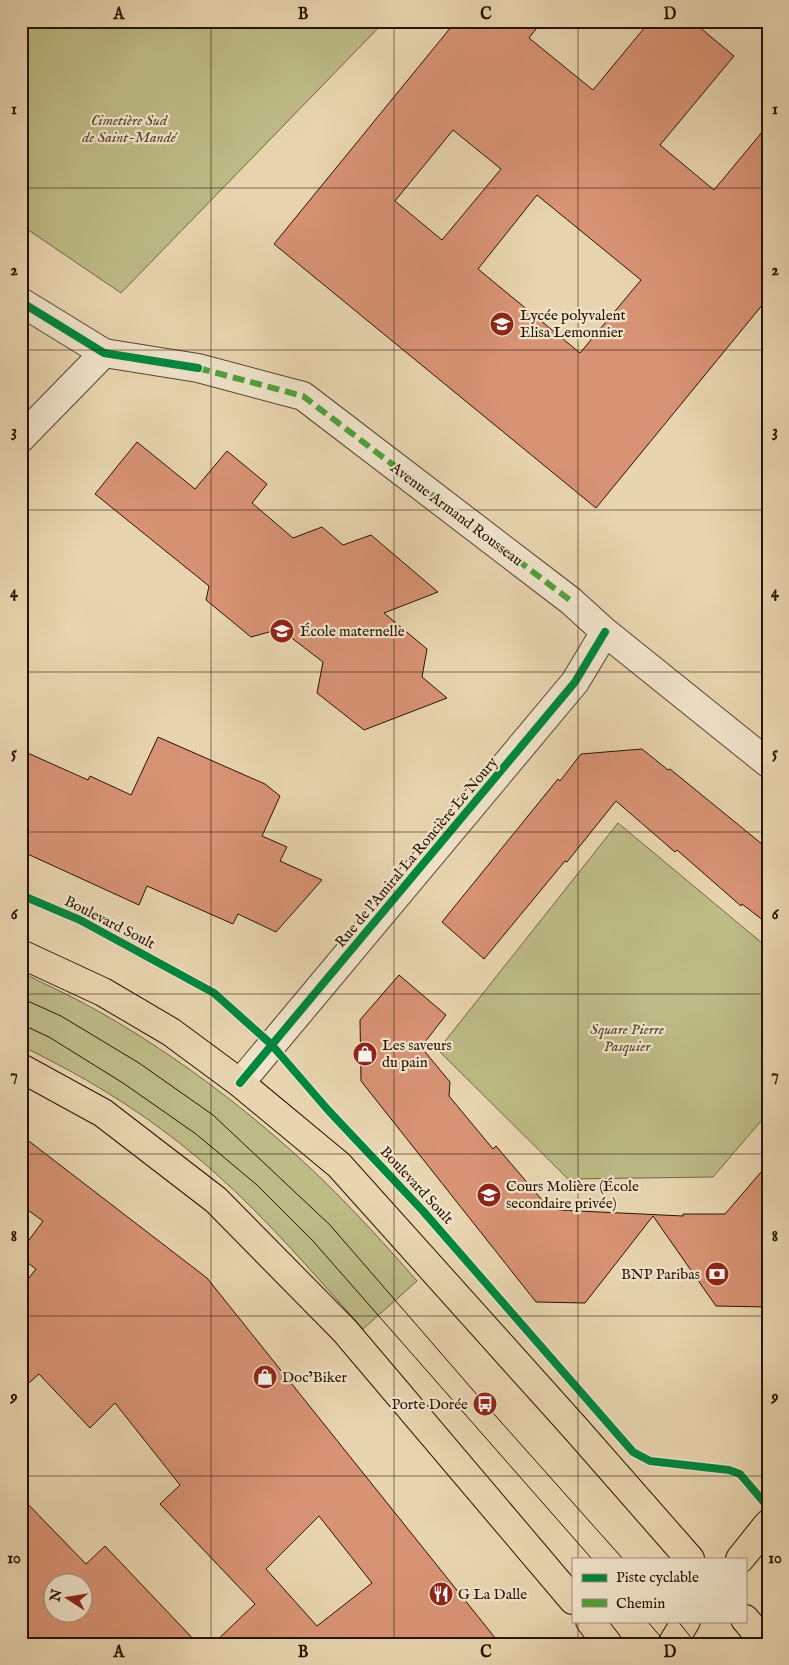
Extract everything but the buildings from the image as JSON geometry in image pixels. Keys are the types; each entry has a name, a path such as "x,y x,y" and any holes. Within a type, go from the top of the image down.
{"main road":[{"path":"21,954 103,992 171,1032 240,1083 339,1165 576,1428 689,1558"},
{"path":"21,1068 103,1113 216,1200 345,1331 572,1599"},
{"path":"741,1558 768,1524"},
{"path":"746,1620 766,1644"},
{"path":"591,1622 608,1644"},
{"path":"672,1644 685,1622"}],"street":[{"path":"21,302 104,353 21,438"},
{"name":"Avenue Armand Rousseau","path":"104,353 198,368 303,396 571,601 605,632 768,763"},
{"name":"Rue de l'Amiral La Roncière Le Noury","path":"240,1083 575,682 605,632"}],"green space":[{"name":"Cimetière Sud de Saint-Mandé","path":"21,21 385,21 121,293 21,225"},
{"name":"Square Pierre Pasquier","path":"618,823 768,948 768,1113 713,1177 568,1179 438,1050"},
{"path":"21,972 78,1000 159,1048 251,1116 334,1191 417,1281 363,1329 272,1229 234,1190 192,1153 170,1135 122,1102 73,1072 21,1046"}],"tram line":[{"path":"21,998 61,1016 139,1063 213,1115 330,1225 485,1404 622,1558"},
{"path":"21,1024 49,1037 123,1083 196,1134 257,1185 313,1241 591,1558"},
{"path":"648,1622 667,1644"},
{"path":"679,1622 696,1644"}],"marked path":[{"path":"198,368 303,396 571,601"}],"cycle path":[{"path":"21,302 104,353 198,368"},
{"path":"240,1083 575,682 605,632"},
{"name":"Boulevard Soult","path":"21,895 80,920 214,993 271,1044 328,1110 423,1211 633,1452 650,1461 729,1470 740,1474 768,1507"}],"place":[{"name":"Lycée polyvalent Elisa Lemonnier","path":"502,324"},
{"name":"École maternelle","path":"282,631"},
{"name":"Les saveurs du pain","path":"365,1054"},
{"name":"Cours Molière (École secondaire privée)","path":"489,1195"},
{"name":"BNP Paribas","path":"717,1274"},
{"name":"Doc’Biker","path":"265,1377"},
{"name":"Porte Dorée","path":"485,1404"},
{"name":"G La Dalle","path":"441,1594"}]}
